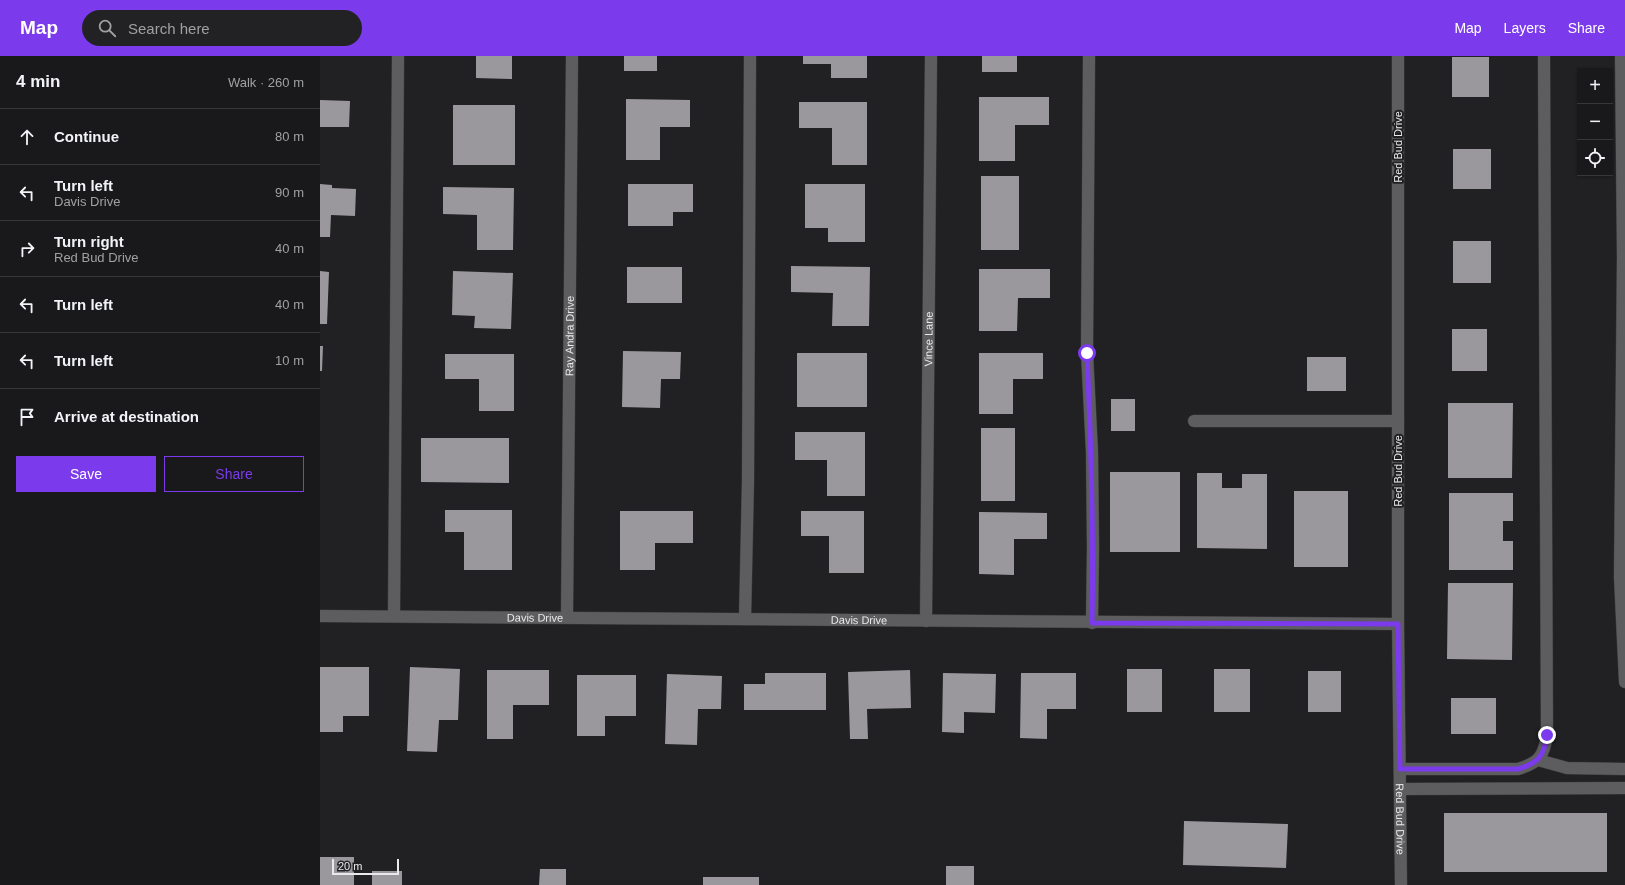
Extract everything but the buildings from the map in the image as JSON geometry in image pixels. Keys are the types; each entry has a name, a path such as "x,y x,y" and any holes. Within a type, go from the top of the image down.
{"street":[{"path":"394,616 398,56"},
{"name":"Ray Andra Drive","path":"567,617 572,56"},
{"path":"745,619 748,481 750,56"},
{"name":"Vince Lane","path":"926,621 931,56"},
{"path":"1089,56 1087,353 1092,452 1094,548 1092,623"},
{"name":"Red Bud Drive","path":"1398,56 1398,624 1401,885"},
{"path":"1400,769 1518,769 1528,766 1538,760 1545,750 1547,735 1544,56"},
{"path":"1621,56 1624,258 1620,577 1625,682"},
{"path":"1194,421 1398,421"},
{"name":"Davis Drive","path":"320,616 567,617 1092,623 1398,624"},
{"path":"1538,760 1567,768 1625,769"},
{"path":"1400,788 1625,788"}],"route":[{"path":"1087,353 1092,452 1094,548 1092,623 1398,624 1400,769 1518,769 1528,766 1538,760 1545,750 1547,735"}]}
